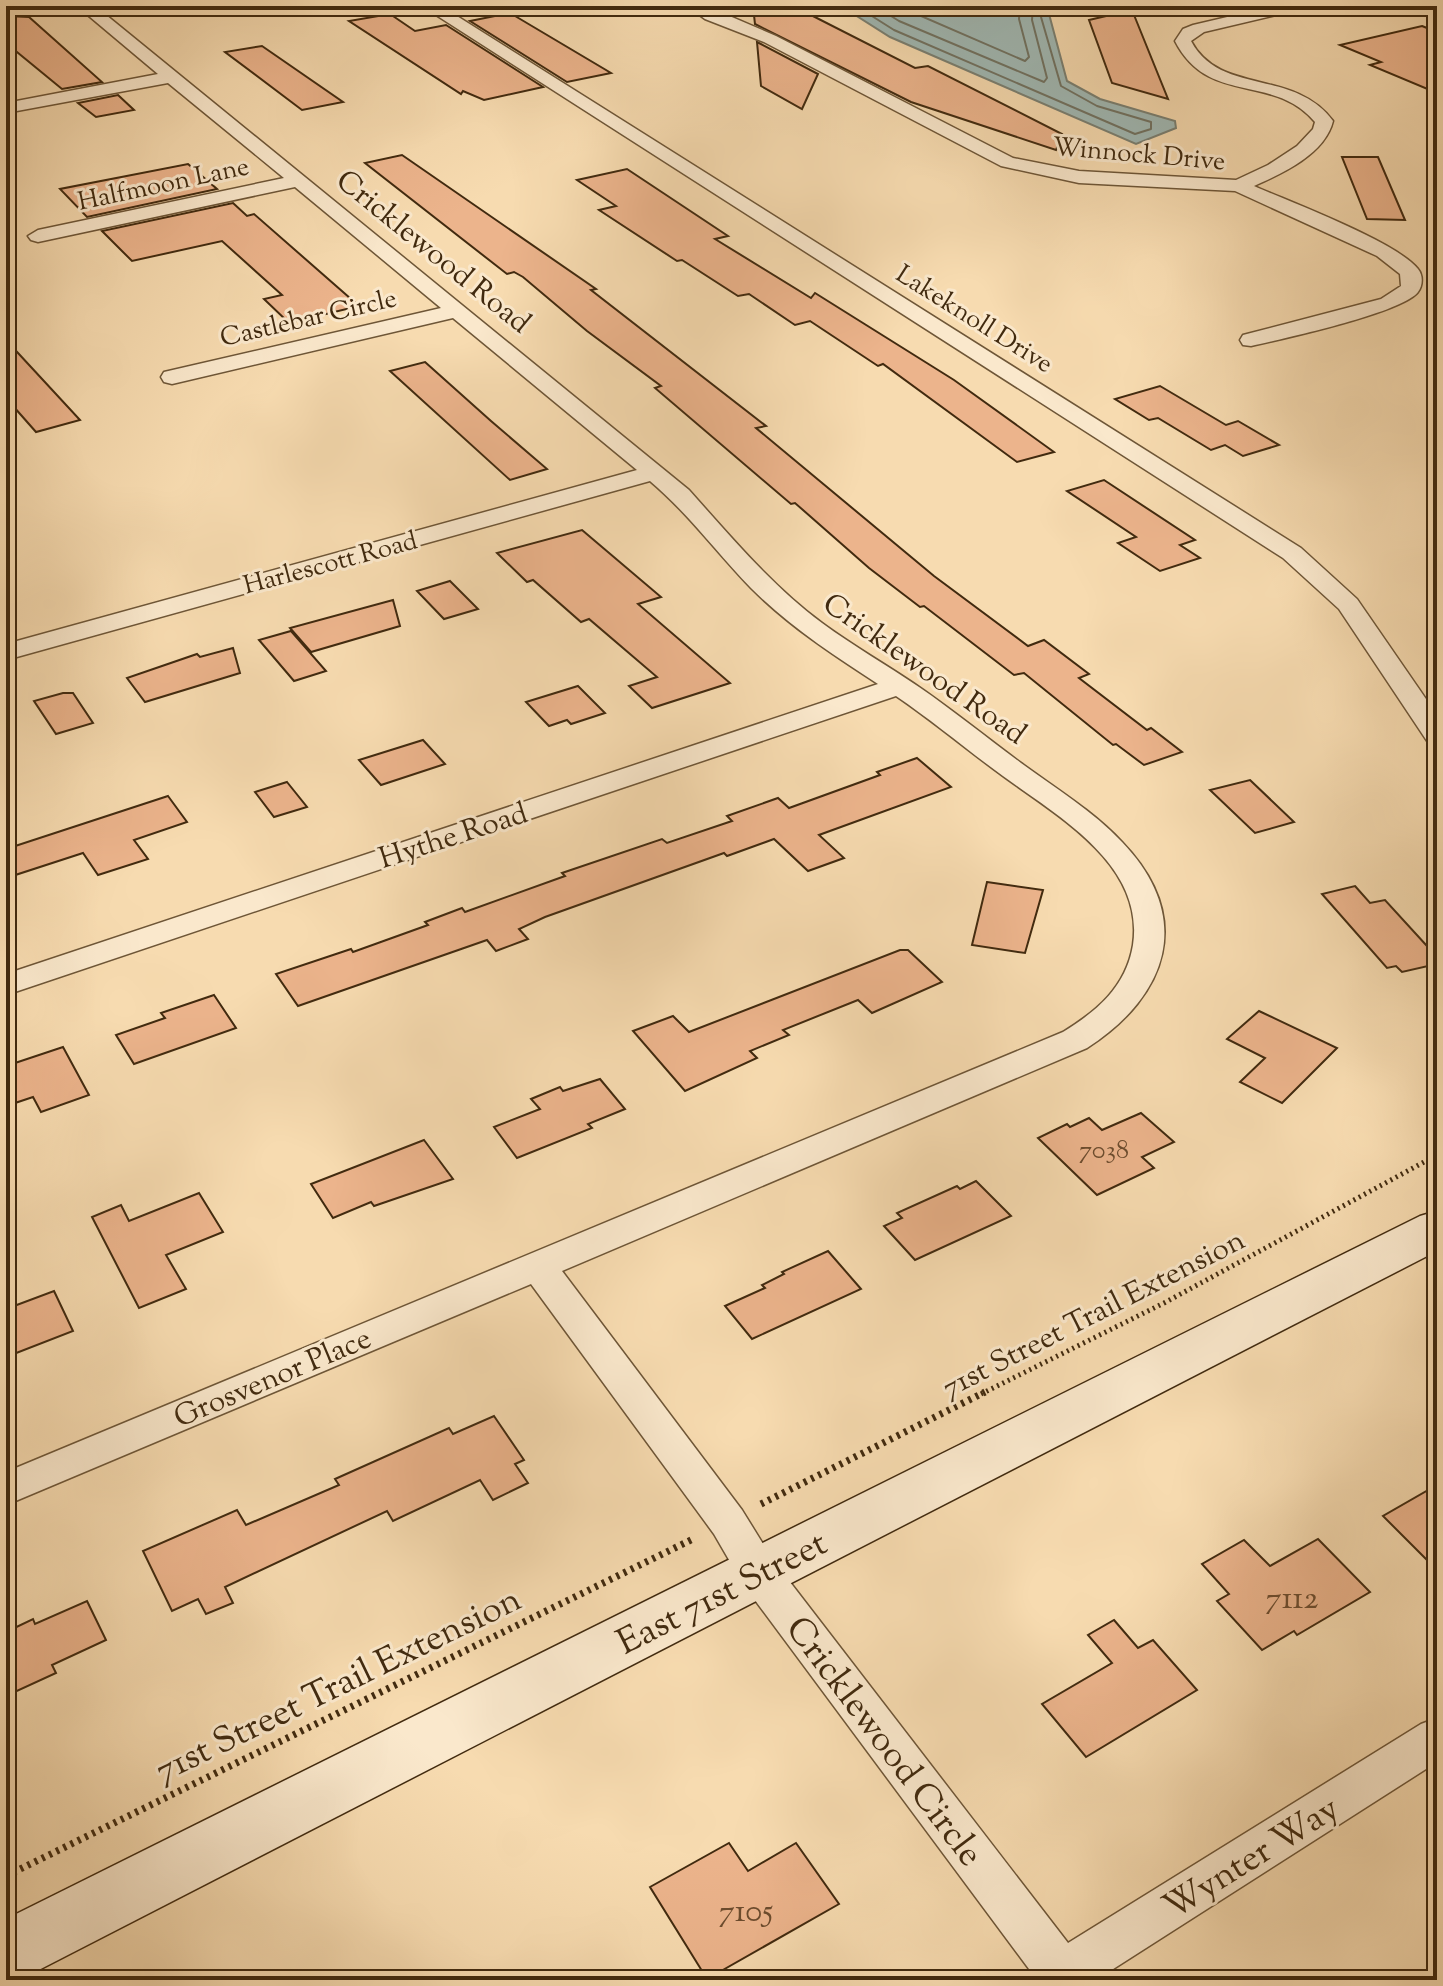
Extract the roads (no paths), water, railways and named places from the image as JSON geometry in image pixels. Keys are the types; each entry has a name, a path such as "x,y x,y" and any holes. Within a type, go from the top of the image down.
{"main road":[{"name":"East 71st Street","path":"6,1953 1437,1229"}],"street":[{"name":"Cricklewood Road","path":"85,6 681,495 760,583 792,613 899,686 1091,829 1124,861 1142,890 1151,921 1149,951 1139,981 1125,999 1075,1040 538,1266"},
{"name":"Lakeknoll Drive","path":"430,6 1292,553 1323,577 1348,604 1437,735"},
{"name":"Winnock Drive","path":"695,6 711,16 770,39 1014,164 1090,179 1238,186 1391,256 1406,268 1412,281 1406,293 1388,303 1251,340"},
{"path":"1238,186 1254,181 1312,143 1323,131 1324,121 1313,107 1296,98 1206,69 1188,55 1183,41 1186,34 1199,28 1295,6"},
{"path":"6,108 172,77"},
{"name":"Halfmoon Lane","path":"38,236 298,181"},
{"name":"Castlebar Circle","path":"172,377 457,311"},
{"name":"Harlescott Road","path":"6,652 654,473"},
{"name":"Hythe Road","path":"6,985 899,686"},
{"name":"Grosvenor Place","path":"6,1489 538,1266"},
{"name":"Cricklewood Circle","path":"538,1266 728,1522 758,1572 1061,1978"},
{"name":"Wynter Way","path":"1061,1978 1437,1738"}],"water":[{"path":"841,6 1089,6 1049,14 1067,81 1100,99 1175,121 1176,128 1136,144 890,37"}]}
